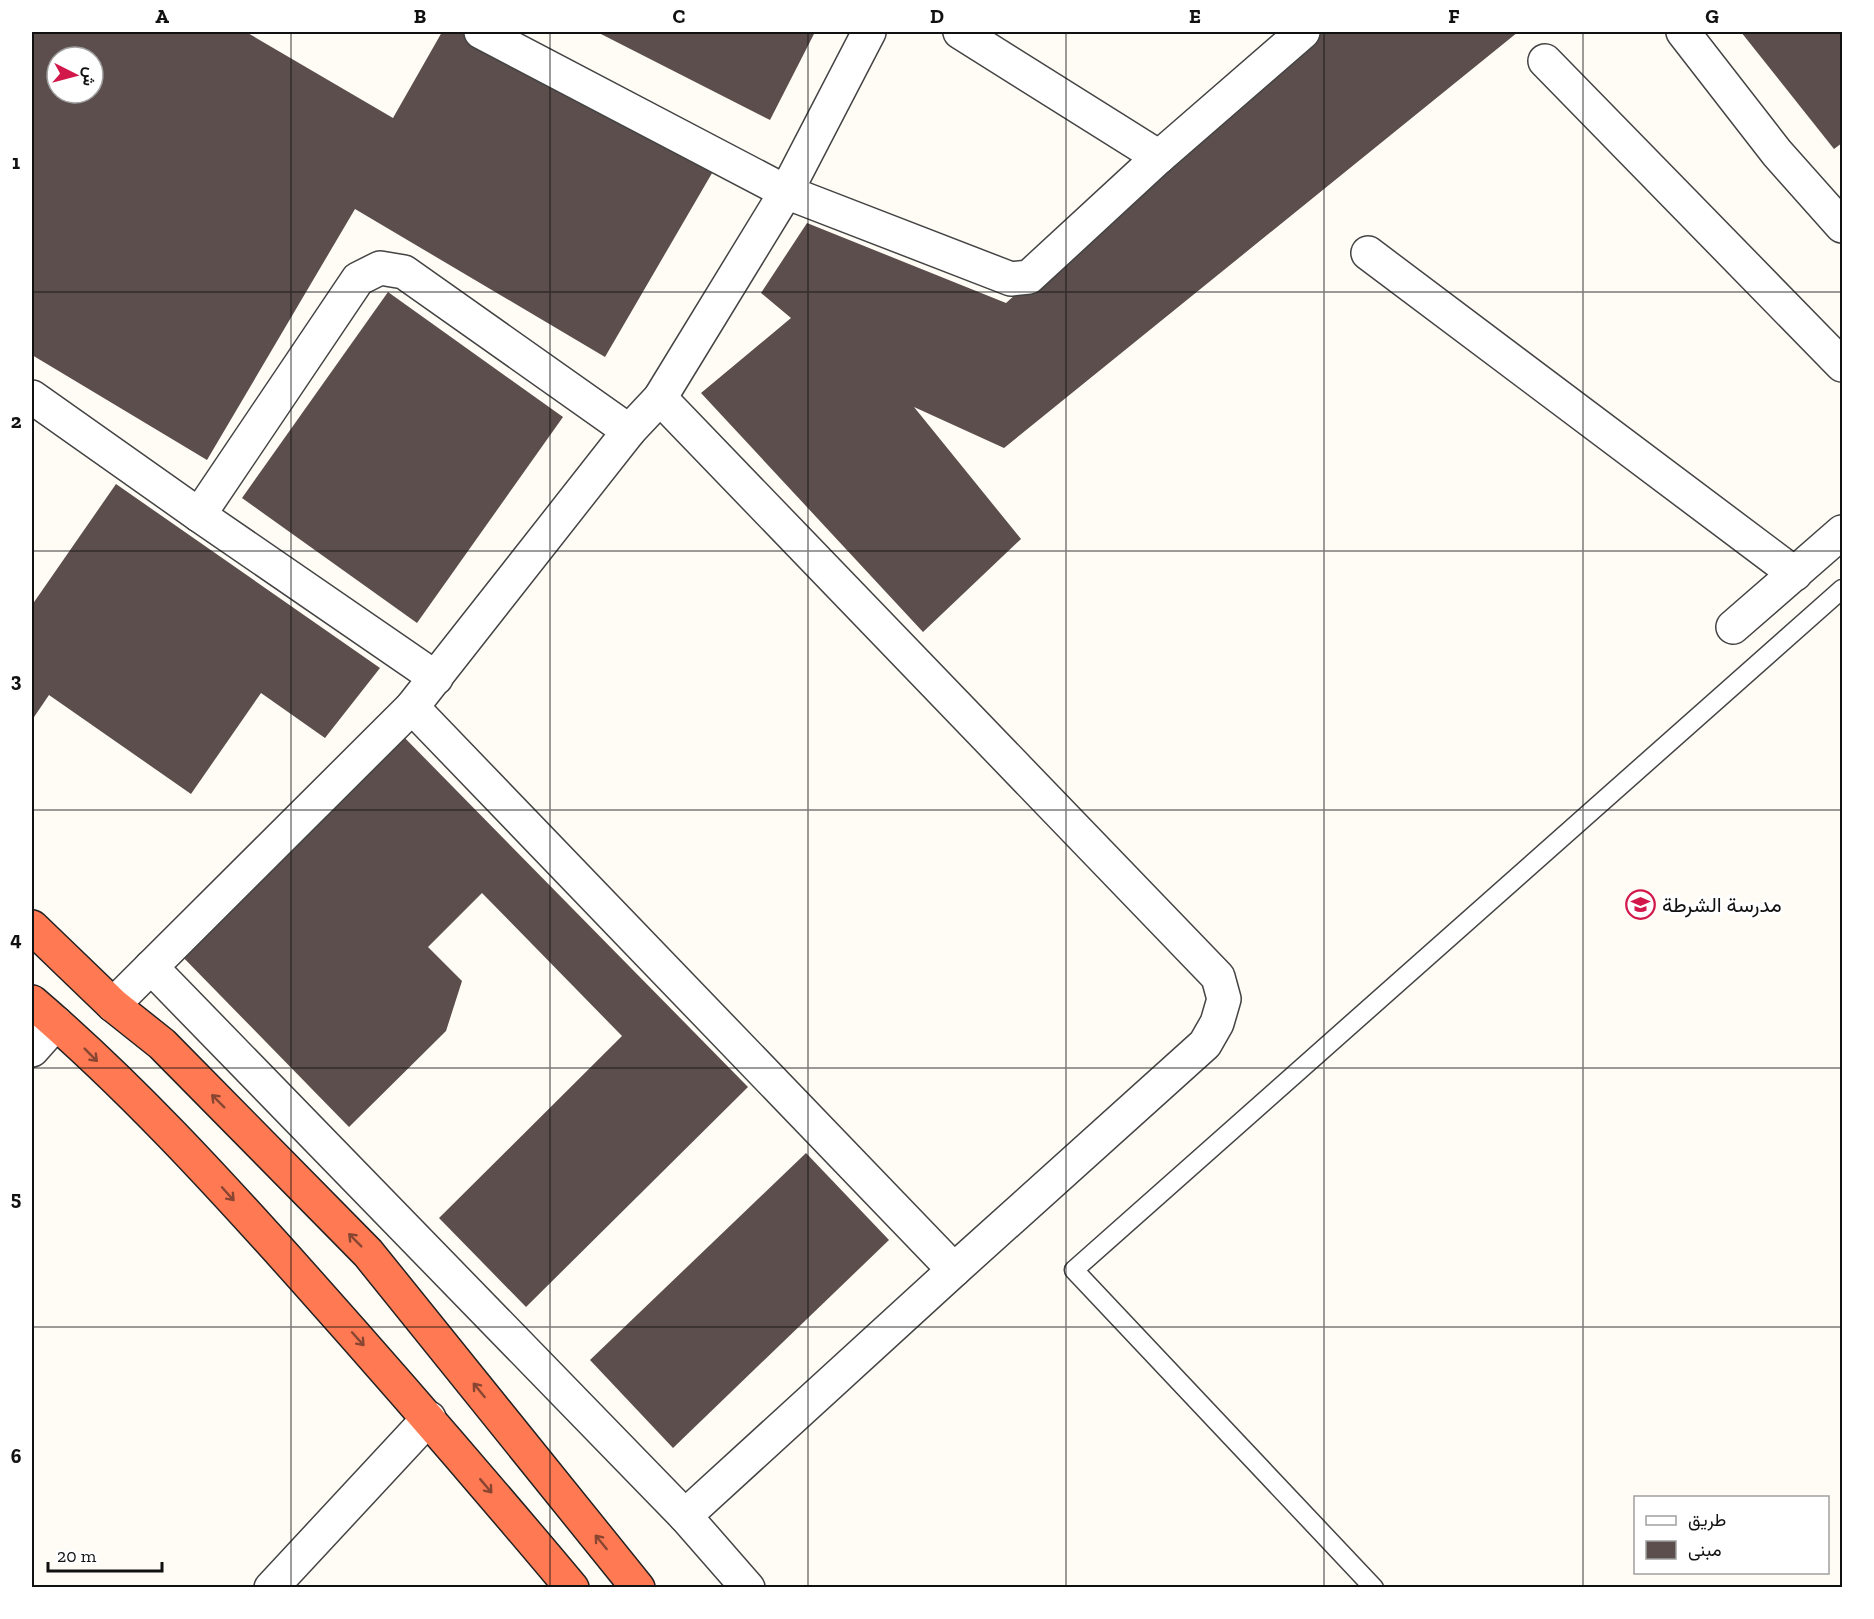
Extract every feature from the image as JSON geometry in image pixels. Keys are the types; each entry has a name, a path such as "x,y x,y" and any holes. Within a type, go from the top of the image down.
{"highway":[{"path":"32,927 113,1005 162,1044 368,1253 638,1587"},
{"path":"32,1002 222,1187 429,1418 572,1587"}],"street":[{"path":"481,32 786,192 1011,279 1029,278 1159,157 1303,32"},
{"path":"113,1005 412,707 629,431 660,398 786,192 869,32"},
{"path":"960,32 1159,157"},
{"path":"1683,32 1777,153 1842,226"},
{"path":"1545,61 1842,365"},
{"path":"1368,254 1795,574"},
{"path":"199,515 358,279 380,268 404,272 629,431"},
{"path":"32,397 436,678"},
{"path":"660,398 1218,977 1224,999 1217,1023 1205,1044 685,1516"},
{"path":"1732,627 1842,532"},
{"path":"412,707 954,1270"},
{"path":"151,967 685,1516 748,1587"},
{"path":"32,1050 56,1023"},
{"path":"271,1587 429,1418"}],"lane":[{"path":"1374,1587 1074,1270 1842,589"}],"building":[{"path":"32,32 246,32 393,118 442,32 469,32 715,168 605,357 355,209 207,460 32,355"},
{"path":"597,32 815,32 770,120"},
{"path":"1310,32 1518,32 1004,448 914,407 1021,539 923,632 701,393 791,318 761,293 807,223 1006,303"},
{"path":"1741,32 1842,32 1842,143 1834,149"},
{"path":"388,292 563,417 417,623 242,498"},
{"path":"116,484 380,668 325,738 261,693 191,794 49,695 32,720 32,605"},
{"path":"397,730 748,1087 526,1307 439,1218 622,1036 482,893 428,947 462,981 446,1031 349,1127 176,950"},
{"path":"806,1153 889,1240 673,1448 590,1360"}],"place":[{"name":"مدرسة الشرطة","path":"1641,905"}]}
